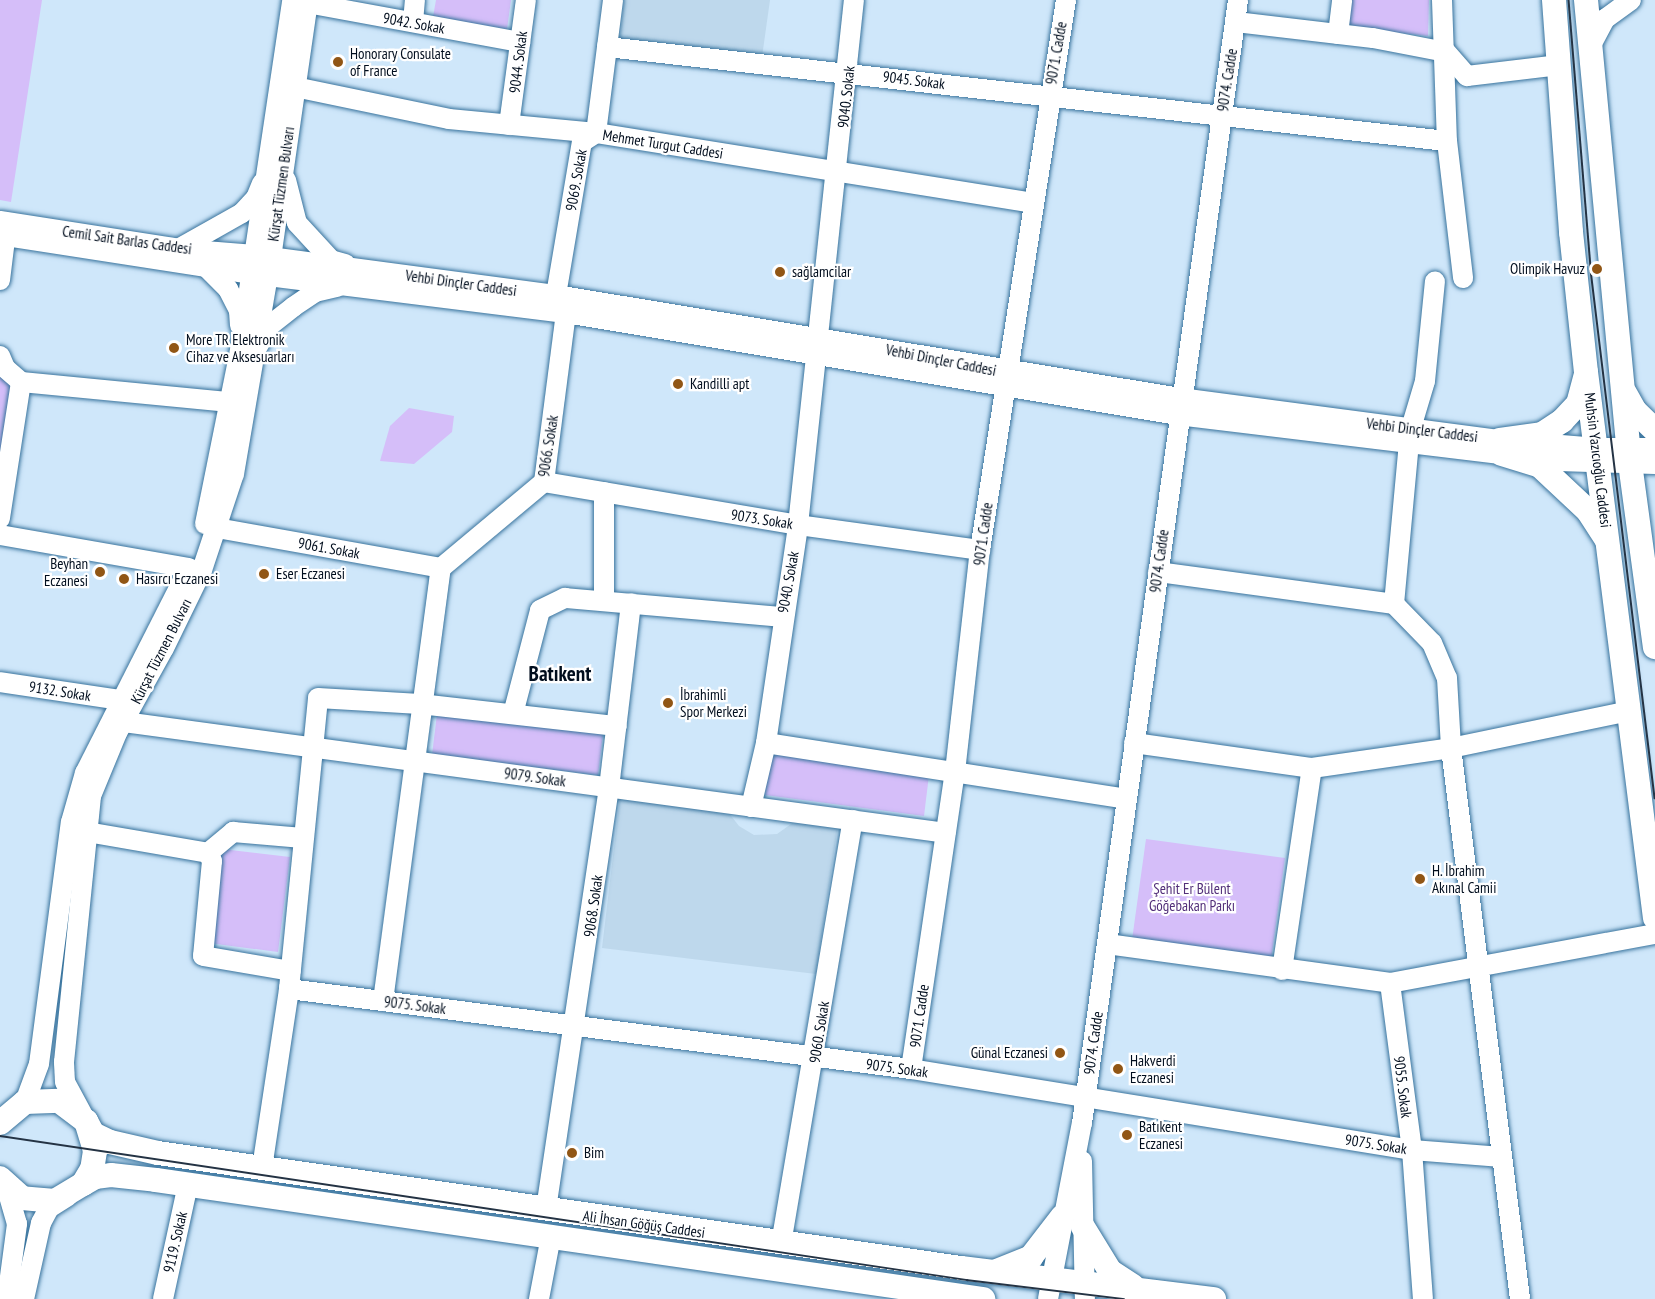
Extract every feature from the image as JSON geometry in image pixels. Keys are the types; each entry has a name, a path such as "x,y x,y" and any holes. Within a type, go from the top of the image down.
{"main road":[{"name":"Muhsin Yazıcıoğlu Caddesi","path":"1554,0 1586,372 1599,455 1655,918"},
{"name":"Muhsin Yazıcıoğlu Caddesi","path":"1586,0 1629,455 1655,647"},
{"path":"1501,447 1542,434 1562,421 1578,404 1586,372"},
{"path":"1622,387 1635,411 1655,430"},
{"path":"1501,447 1539,465 1563,485 1588,511 1608,542"},
{"path":"1641,545 1655,511"},
{"name":"Ali İhsan Göğüş Caddesi","path":"9,1112 59,1101 86,1120 93,1134 110,1142 262,1168 781,1244 994,1272 1049,1288 1084,1290 1138,1288 1214,1299"},
{"path":"77,1189 92,1169 95,1151 86,1120"},
{"name":"Ali İhsan Göğüş Caddesi","path":"4,1183 39,1202 111,1175 188,1184 977,1298"},
{"path":"994,1272 1031,1257 1072,1222 1110,1271 1138,1288"}],"street":[{"path":"412,22 416,0"},
{"name":"9044. Sokak","path":"509,125 526,0"},
{"name":"9069. Sokak","path":"561,304 582,141 596,133 613,0"},
{"name":"9040. Sokak","path":"818,336 849,72 854,0"},
{"name":"9071. Cadde","path":"911,1069 955,772 980,550 1048,97 1066,0"},
{"name":"9074. Cadde","path":"1072,1222 1082,1123 1179,406 1238,0"},
{"path":"1338,34 1342,0"},
{"path":"1442,0 1446,52 1447,141 1463,278"},
{"path":"1590,47 1605,19 1631,0"},
{"name":"9042. Sokak","path":"302,1 520,42"},
{"name":"Kürşat Tüzmen Bulvarı","path":"276,168 295,87 302,1"},
{"name":"Kürşat Tüzmen Bulvarı","path":"86,1120 65,1082 64,1062 92,796 124,722 164,648 217,528 234,474 246,353 262,265 302,1"},
{"path":"1236,22 1338,34 1446,52 1467,76 1559,65"},
{"name":"9045. Sokak","path":"607,47 849,72 1048,97 1447,141"},
{"name":"Mehmet Turgut Caddesi","path":"295,87 449,119 596,133 1032,203"},
{"path":"180,249 242,213 256,198 276,168"},
{"path":"276,168 297,223 331,260 365,270"},
{"path":"0,280 3,228"},
{"name":"Cemil Sait Barlas Caddesi","path":"3,228 180,249 262,265"},
{"name":"Cemil Sait Barlas Caddesi","path":"3,228 206,267 262,265"},
{"path":"262,265 346,285 561,304 816,356 1005,379"},
{"name":"Vehbi Dinçler Caddesi","path":"262,265 365,270 561,304 818,336 1005,379 1179,406 1501,447 1599,455 1629,455"},
{"path":"206,267 228,289 239,311 246,353"},
{"path":"1394,604 1410,436 1425,381 1435,281"},
{"path":"246,353 269,326 315,292 346,285"},
{"name":"9066. Sokak","path":"441,568 544,482 561,304"},
{"name":"Kürşat Tüzmen Bulvarı","path":"9,1112 41,1054 71,822 89,764 189,568 211,507 230,402 246,353"},
{"path":"0,356 5,368 21,382 230,402"},
{"name":"9040. Sokak","path":"751,807 766,743 782,617 798,525 816,356"},
{"path":"0,518 21,382"},
{"path":"1629,455 1655,448"},
{"path":"1629,455 1655,464"},
{"name":"9073. Sokak","path":"544,482 798,525 980,550"},
{"path":"604,492 604,601"},
{"name":"9061. Sokak","path":"217,528 441,568"},
{"path":"0,535 189,568"},
{"path":"383,1001 420,704 441,568"},
{"path":"1158,572 1394,604 1432,643 1447,678 1451,748 1520,1299"},
{"path":"513,714 540,610 565,598 782,617"},
{"name":"9068. Sokak","path":"546,1209 576,1026 632,603"},
{"name":"9132. Sokak","path":"0,682 120,700"},
{"path":"262,1168 290,980 318,698 420,704 617,726"},
{"path":"1134,743 1312,768 1451,748 1629,711"},
{"name":"9079. Sokak","path":"124,722 312,744 609,788 946,833"},
{"path":"766,743 1126,799"},
{"path":"1282,970 1312,768"},
{"name":"9060. Sokak","path":"781,1244 815,1057 853,820"},
{"path":"87,832 208,853 233,832 303,838"},
{"name":"9075. Sokak","path":"208,853 212,861 203,956 290,980 383,1001 911,1069 1412,1150 1502,1157"},
{"path":"1107,944 1282,970 1390,983 1479,964 1655,934"},
{"name":"9055. Sokak","path":"1390,983 1412,1150 1423,1299"},
{"path":"4,1183 17,1224 7,1299"},
{"name":"9119. Sokak","path":"163,1299 188,1184"},
{"path":"24,1299 41,1223 49,1208 77,1189"},
{"path":"1049,1288 1072,1222"},
{"path":"1072,1222 1084,1290"},
{"path":"539,1299 551,1236"}],"shaded area":[{"path":"624,0 770,0 762,57 620,39"},
{"path":"620,797 725,808 739,826 754,835 777,834 798,819 838,825 816,974 602,948"}],"green space":[{"path":"0,0 42,0 11,202 0,200"},
{"path":"436,0 511,0 507,29 433,17"},
{"path":"1352,0 1429,0 1428,36 1348,27"},
{"path":"0,372 14,386 0,475"},
{"path":"409,408 454,416 452,432 414,464 380,461 390,426"},
{"path":"437,714 603,734 598,775 432,755"},
{"path":"770,754 929,775 924,816 765,795"},
{"name":"Şehit Er Bülent Göğebakan Parkı","path":"1146,839 1285,858 1271,960 1132,940"},
{"path":"222,849 290,857 278,952 209,943"}],"tram line":[{"path":"1569,0 1591,270 1655,798"},
{"path":"0,1136 967,1280 1124,1299"}],"place":[{"name":"Honorary Consulate of France","path":"338,62"},
{"name":"Olimpik Havuz","path":"1597,269"},
{"name":"sağlamcilar","path":"780,272"},
{"name":"More TR Elektronik Cihaz ve Aksesuarları","path":"174,348"},
{"name":"Kandilli apt","path":"678,384"},
{"name":"Beyhan Eczanesi","path":"100,572"},
{"name":"Eser Eczanesi","path":"264,574"},
{"name":"Hasırcı Eczanesi","path":"124,579"},
{"name":"İbrahimli Spor Merkezi","path":"668,703"},
{"name":"H. İbrahim Akınal Camii","path":"1420,879"},
{"name":"Günal Eczanesi","path":"1060,1053"},
{"name":"Hakverdi Eczanesi","path":"1118,1069"},
{"name":"Batıkent Eczanesi","path":"1127,1135"},
{"name":"Bim","path":"572,1153"}],"district":[{"name":"Batıkent","path":"560,674"}]}
